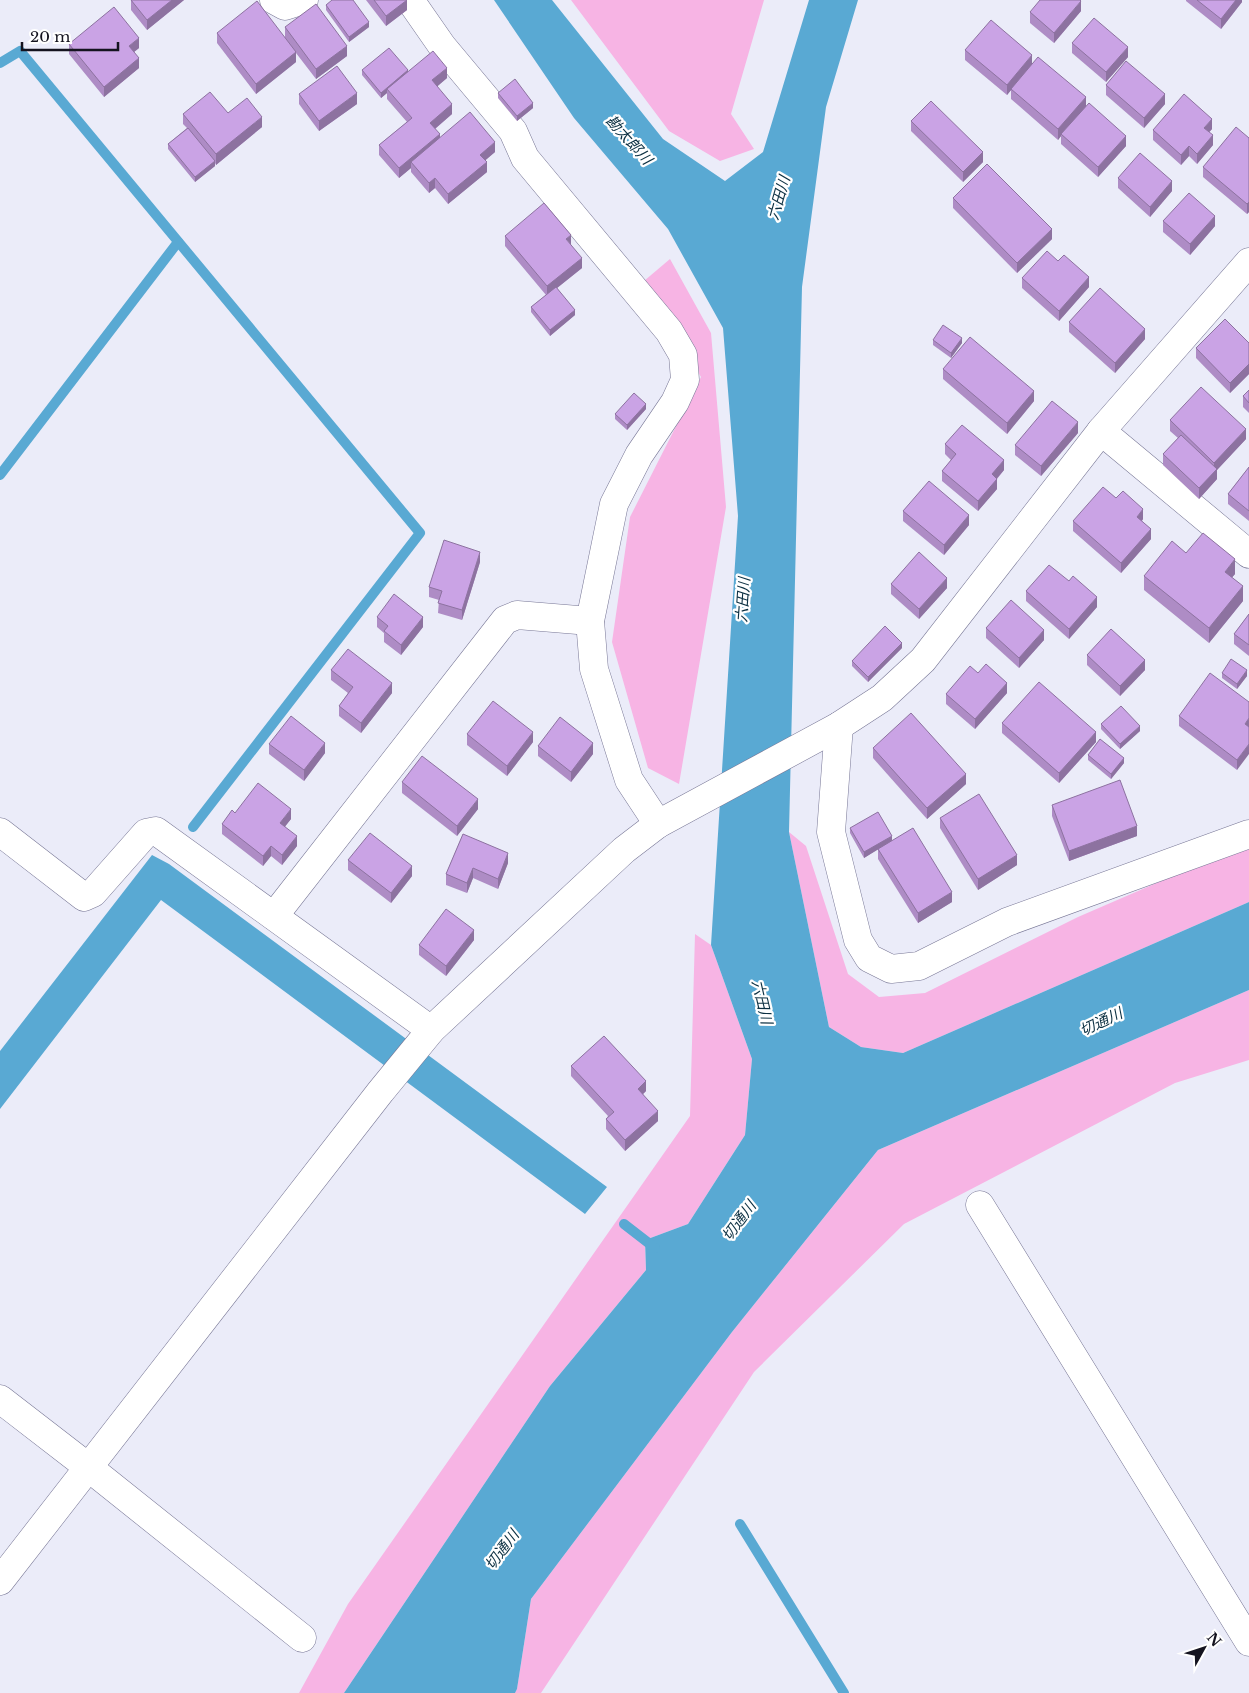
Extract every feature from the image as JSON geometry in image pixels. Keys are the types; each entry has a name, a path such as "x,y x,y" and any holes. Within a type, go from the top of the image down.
{"street":[{"path":"274,0 285,6 304,0"},
{"path":"410,0 442,46 513,131 525,158 669,331 683,354 685,380 675,402 639,455 614,504 590,621 594,669 629,780 669,818"},
{"path":"0,1581 391,1079 427,1036 624,850 669,818 835,728 882,698 923,660 1101,431 1249,262"},
{"path":"1101,431 1249,554"},
{"path":"274,916 505,620 517,614 590,621"},
{"path":"835,728 831,832 858,940 869,958 891,969 918,966 1007,922 1249,834"},
{"path":"0,832 84,897 93,893 146,833 156,831 274,916 427,1036"},
{"path":"980,1205 1249,1642"},
{"path":"0,1399 302,1638"}],"shaded area":[{"path":"571,0 764,0 731,114 754,149 720,161 669,131"},
{"path":"670,259 711,333 726,507 679,784 648,768 612,642 630,517 701,377 644,281"},
{"path":"789,832 806,846 848,974 879,997 925,993 1078,917 1249,843 1249,902 903,1053 861,1047 829,1027"},
{"path":"695,934 711,945 752,1059 745,1135 688,1224 645,1240 646,1270 550,1386 344,1693 299,1693 348,1604 690,1116"},
{"path":"1249,990 1249,1060 1175,1083 904,1224 754,1372 541,1693 515,1693 531,1599 732,1332 878,1150"}],"water":[{"path":"494,0 552,0 663,139 725,181 763,152 809,0 858,0 826,107 802,287 789,832 829,1027 861,1047 903,1053 1249,902 1249,990 878,1150 732,1332 531,1599 515,1693 344,1693 550,1386 646,1270 645,1240 688,1224 745,1135 752,1059 711,945 738,516 723,328 668,229 574,118"},
{"path":"152,855 169,864 607,1187 585,1214 161,900 0,1109 0,1051"}],"building":[{"path":"131,0 172,0 147,20"},
{"path":"332,0 353,0 369,22 349,37 326,5"},
{"path":"374,0 407,0 386,16"},
{"path":"1040,0 1081,1 1054,33 1030,12"},
{"path":"1197,0 1236,0 1221,19"},
{"path":"257,1 296,52 256,84 217,33"},
{"path":"316,4 347,46 316,69 285,27"},
{"path":"114,7 139,38 129,46 139,58 104,87 69,44"},
{"path":"1094,18 1128,47 1106,72 1072,43"},
{"path":"991,20 1032,55 1007,85 965,50"},
{"path":"389,48 408,70 381,93 362,70"},
{"path":"433,51 447,68 432,80 452,104 430,123 440,134 399,168 379,145 412,118 387,89"},
{"path":"1038,57 1086,97 1058,129 1011,89"},
{"path":"1126,61 1165,94 1144,118 1106,85"},
{"path":"337,66 357,93 319,121 299,94"},
{"path":"515,79 533,103 517,116 498,93"},
{"path":"210,92 228,113 247,98 262,117 216,154 183,114"},
{"path":"1184,94 1212,119 1204,128 1213,135 1197,154 1189,146 1181,155 1153,130"},
{"path":"931,101 983,152 963,172 911,121"},
{"path":"1089,103 1126,136 1098,167 1061,134"},
{"path":"470,112 495,142 480,155 487,162 448,194 435,178 429,183 411,162"},
{"path":"1236,127 1249,138 1249,202 1247,204 1203,167"},
{"path":"188,128 215,161 195,177 168,144"},
{"path":"1140,153 1172,181 1150,207 1118,178"},
{"path":"987,164 1052,229 1017,263 953,198"},
{"path":"1189,193 1215,216 1190,244 1163,221"},
{"path":"544,203 571,235 566,239 582,258 547,286 505,236"},
{"path":"1047,251 1058,261 1064,255 1089,277 1059,311 1022,278"},
{"path":"556,287 575,310 550,330 531,307"},
{"path":"1100,288 1145,329 1115,363 1069,322"},
{"path":"1225,319 1249,343 1249,364 1230,383 1196,348"},
{"path":"943,325 962,338 951,353 933,340"},
{"path":"970,337 1034,391 1007,423 943,369"},
{"path":"1201,387 1246,429 1214,463 1170,420"},
{"path":"1249,390 1249,403 1243,396"},
{"path":"634,393 646,404 627,425 615,414"},
{"path":"1052,401 1078,422 1041,466 1015,445"},
{"path":"962,425 1004,460 992,474 997,479 978,501 942,471 956,454 945,444"},
{"path":"1181,435 1217,469 1199,488 1163,454"},
{"path":"1249,467 1249,511 1228,494"},
{"path":"929,481 969,515 944,545 903,511"},
{"path":"1103,487 1116,498 1123,491 1143,509 1137,517 1151,529 1121,563 1073,521"},
{"path":"1203,533 1235,559 1225,572 1243,586 1209,628 1144,576 1172,541 1186,553"},
{"path":"444,540 480,552 462,610 438,603 442,591 429,587"},
{"path":"919,552 947,578 919,609 891,584"},
{"path":"1049,565 1069,581 1073,576 1097,597 1069,629 1026,591"},
{"path":"394,594 423,617 401,645 384,631 388,626 377,617"},
{"path":"1011,600 1044,630 1019,658 986,628"},
{"path":"1249,614 1249,645 1234,634"},
{"path":"885,626 902,643 868,677 852,661"},
{"path":"1111,629 1145,660 1120,686 1087,655"},
{"path":"348,649 392,683 361,723 339,706 353,687 331,670"},
{"path":"1231,659 1247,670 1237,684 1222,673"},
{"path":"986,664 1007,683 975,719 946,694 970,666 978,673"},
{"path":"1210,673 1249,702 1249,718 1245,724 1249,727 1249,744 1237,760 1179,716"},
{"path":"1039,682 1096,732 1059,773 1002,723"},
{"path":"493,701 533,732 507,766 467,734"},
{"path":"1121,706 1140,726 1120,744 1101,724"},
{"path":"911,713 966,774 927,808 873,748"},
{"path":"291,716 325,743 304,770 269,744"},
{"path":"560,717 593,743 571,772 538,746"},
{"path":"1100,739 1124,758 1111,774 1088,755"},
{"path":"422,756 478,799 457,826 402,782"},
{"path":"1120,780 1137,826 1069,851 1052,805"},
{"path":"258,783 291,809 280,823 297,836 282,855 271,846 263,856 222,824 232,810 235,813"},
{"path":"979,794 1017,855 978,879 940,818"},
{"path":"878,812 892,836 864,852 850,828"},
{"path":"913,828 952,892 918,913 878,849"},
{"path":"370,833 412,866 391,893 348,860"},
{"path":"463,834 508,853 498,879 473,868 467,883 446,874"},
{"path":"446,909 474,930 446,966 419,945"},
{"path":"604,1036 646,1081 638,1089 658,1111 625,1140 606,1119 614,1112 571,1066"}],"waterway":[{"path":"0,63 20,51 420,533 193,827"},
{"path":"0,475 178,242"},
{"path":"624,1224 655,1248"},
{"path":"740,1524 844,1693"}],"water label":[{"name":"勘太郎川","path":"629,140"},
{"name":"六田川","path":"779,198"},
{"name":"六田川","path":"743,600"},
{"name":"六田川","path":"762,1002"},
{"name":"切通川","path":"1101,1022"},
{"name":"切通川","path":"739,1221"},
{"name":"切通川","path":"502,1550"}]}
